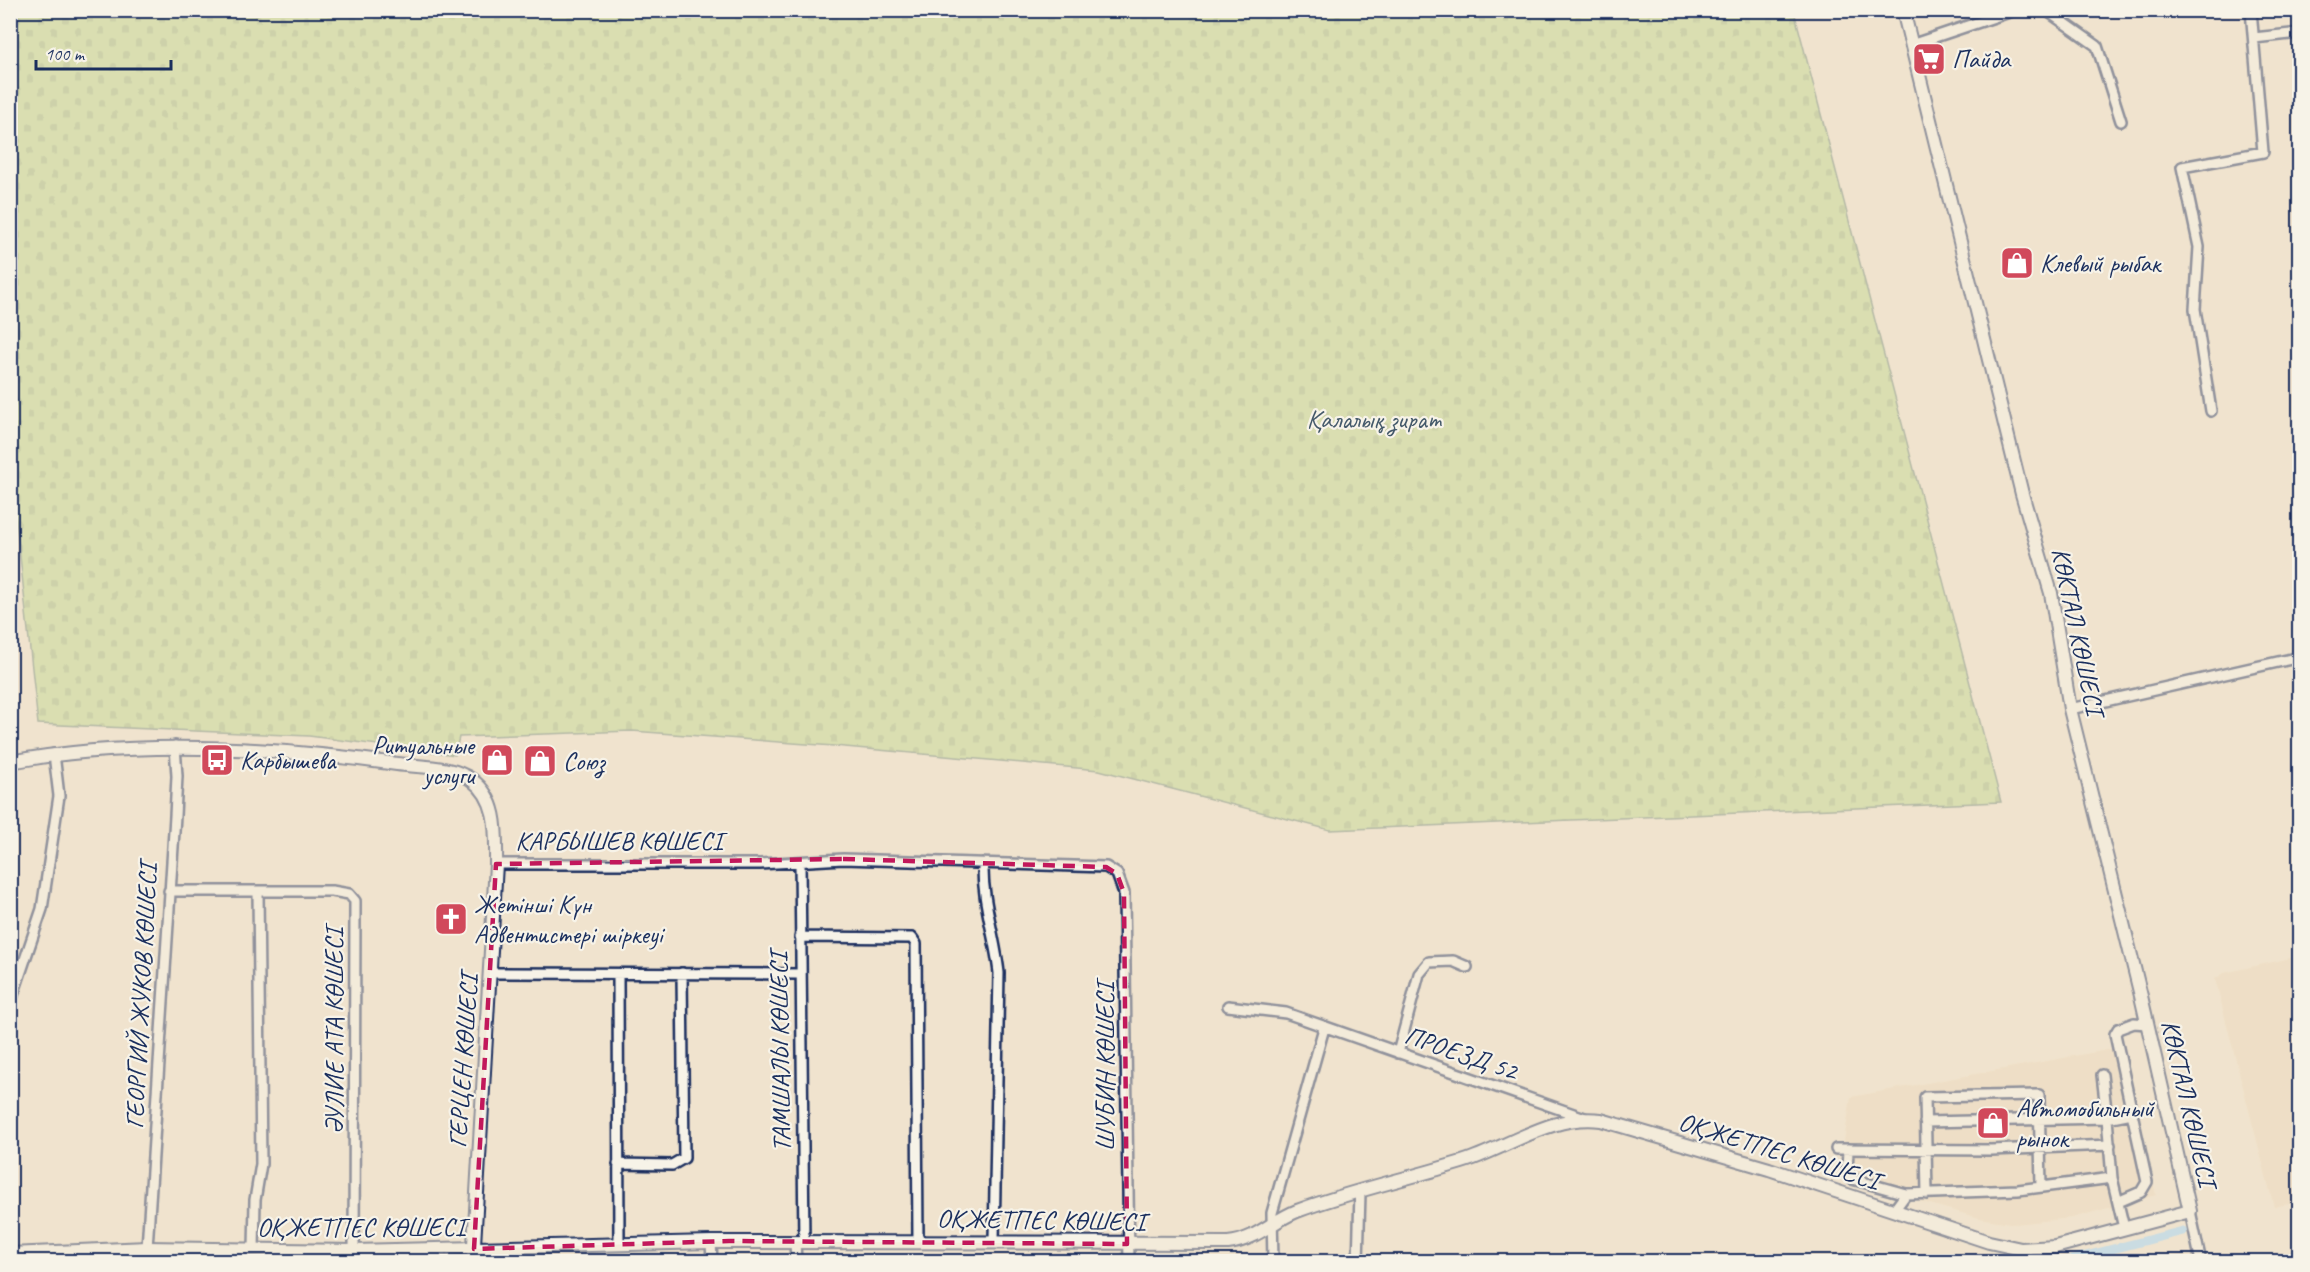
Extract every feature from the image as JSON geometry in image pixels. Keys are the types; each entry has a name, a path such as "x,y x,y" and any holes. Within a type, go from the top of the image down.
{"street":[{"name":"КӨКТАЛ КӨШЕСІ","path":"1903,10 2022,494 2051,593 2070,709 2147,1024 2201,1262"},
{"path":"1911,45 2015,10"},
{"path":"2046,10 2097,46 2121,121"},
{"path":"2211,411 2195,309 2199,247 2182,167 2264,152 2251,10"},
{"path":"2254,38 2300,33"},
{"path":"2070,709 2300,657"},
{"name":"КАРБЫШЕВ КӨШЕСІ","path":"10,762 54,754 175,746 343,757 444,770 466,776 489,798 494,814 496,864 800,862 843,859 1106,867 1117,874"},
{"name":"ГЕОРГИЙ ЖУКОВ КӨШЕСІ","path":"147,1248 177,776 175,746"},
{"path":"10,1004 42,909 59,796 54,754"},
{"name":"ТАМШАЛЫ КӨШЕСІ","path":"796,1262 799,1241 800,862"},
{"name":"ГЕРЦЕН КӨШЕСІ","path":"474,1255 492,973 496,864"},
{"path":"983,864 984,894 996,945 999,973 994,1240"},
{"name":"ШУБИН КӨШЕСІ","path":"1117,874 1124,892 1129,1262"},
{"name":"ӘУЛИЕ АТА КӨШЕСІ","path":"169,891 332,891 349,894 355,901 354,1256"},
{"path":"254,1249 255,1200 261,1164 258,892"},
{"path":"800,937 912,938 916,944 918,1241"},
{"path":"1398,1053 1419,974 1429,962 1454,961 1467,967"},
{"path":"492,973 800,974"},
{"path":"618,1164 672,1165 684,1158 682,973"},
{"path":"618,974 619,1244"},
{"name":"ПРОЕЗД 52","path":"1228,1006 1287,1013 1324,1028 1585,1118"},
{"path":"2118,1202 2141,1192 2147,1182 2115,1034 2118,1029 2134,1023 2147,1024"},
{"path":"1273,1262 1270,1226 1272,1213 1324,1028"},
{"path":"2102,1075 2108,1118 2112,1178 2124,1228"},
{"path":"1927,1194 1925,1097 2039,1095 2042,1119 2040,1187"},
{"path":"1925,1122 2108,1118 2132,1113"},
{"name":"ОҚЖЕТПЕС КӨШЕСІ","path":"10,1254 76,1256 147,1248 254,1249 354,1256 474,1255 619,1244 711,1242 994,1240 1127,1244 1240,1242 1296,1212 1470,1159 1552,1125 1585,1118 1601,1120 1769,1169 1989,1242 2021,1249 2055,1247 2190,1211"},
{"path":"1836,1149 2042,1148 2110,1145"},
{"path":"1848,1149 1847,1174 1852,1179 1906,1194 2040,1187 2112,1178"},
{"path":"1358,1262 1360,1193"},
{"path":"1895,1209 1906,1194"},
{"path":"711,1242 712,1262"}],"highlighted area":[{"path":"843,859 1106,867 1117,874 1124,893 1127,1244 729,1241 474,1249 496,864"}],"shaded area":[{"path":"2299,956 2299,1202 2274,1207 2215,979 2224,973"},
{"name":"Автомобильный рынок","path":"2123,1047 2156,1195 2072,1218 2016,1224 1979,1218 1838,1178 1851,1097"}],"green space":[{"name":"Қалалық зират","path":"10,11 1794,11 2001,802 1330,830 1099,770 834,746 632,731 459,737 455,755 309,736 38,724 10,463"}],"waterway":[{"path":"2062,1262 2183,1231"}],"place":[{"name":"Пайда","path":"1929,59"},
{"name":"Клевый рыбак","path":"2017,263"},
{"name":"Карбышева","path":"217,760"},
{"name":"Ритуальные услуги","path":"497,760"},
{"name":"Союз","path":"540,761"},
{"name":"Жетінші Күн Адвентистері шіркеуі","path":"451,919"},
{"name":"Автомобильный рынок","path":"1993,1123"}]}
